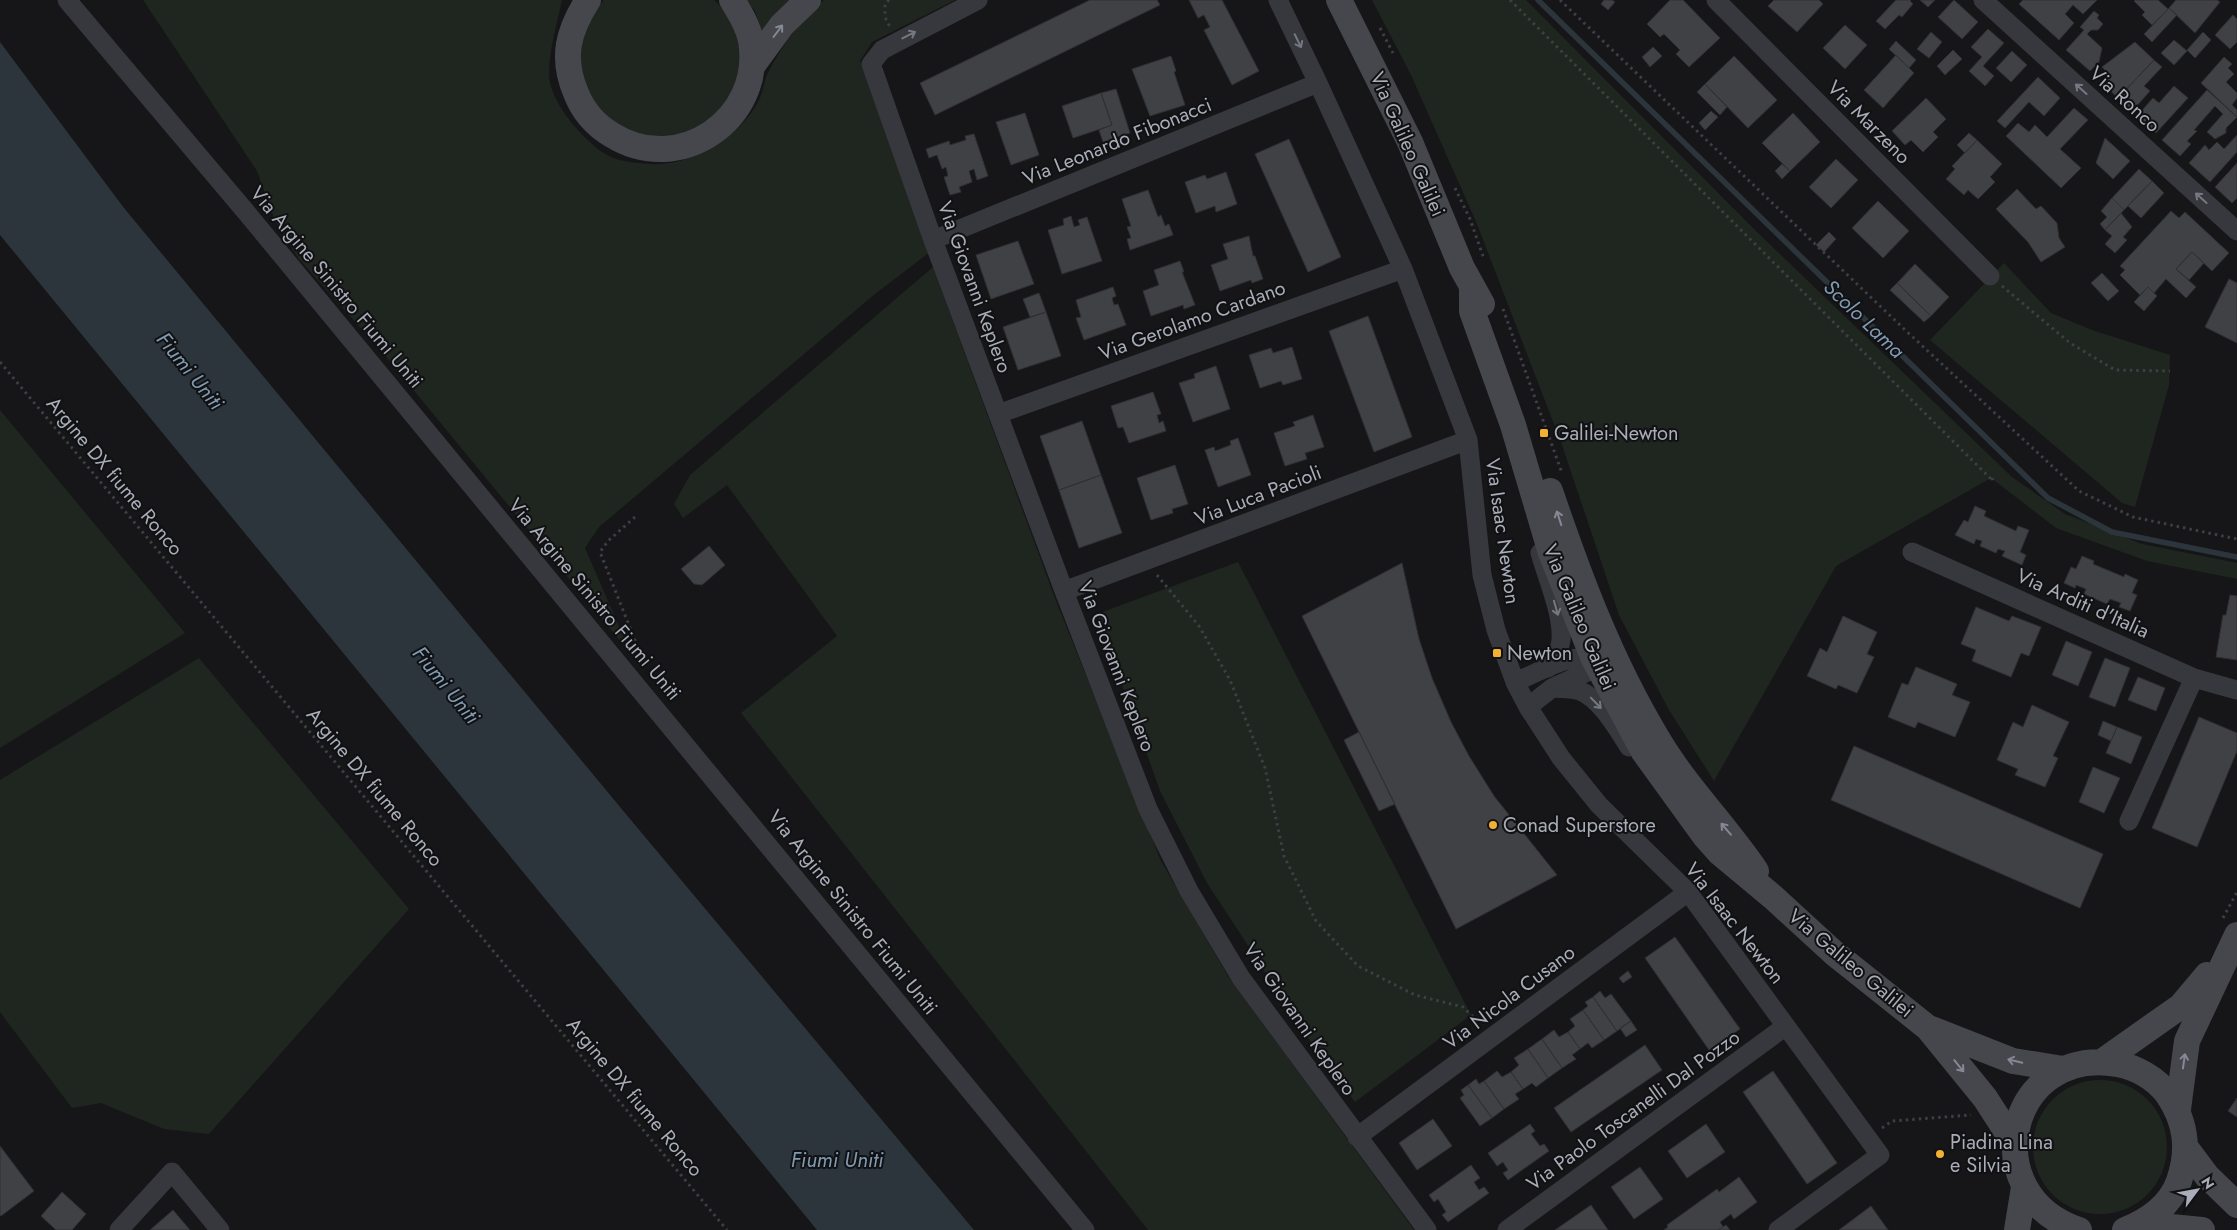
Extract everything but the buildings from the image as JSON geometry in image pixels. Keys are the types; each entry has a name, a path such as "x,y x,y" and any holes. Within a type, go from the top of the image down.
{"main road":[{"path":"580,7 568,49 568,58 570,78 580,105 599,127 624,143 652,150 681,148 708,137 730,118 745,94 752,66 751,41 743,17 732,0"},
{"path":"752,66 782,26 808,0"},
{"name":"Via Galileo Galilei","path":"1338,0 1410,142 1472,289 1486,311 1524,411 1572,552 1606,643 1657,738 1692,790 1733,838 1774,898"},
{"name":"Via Galileo Galilei","path":"1472,289 1472,311 1512,425 1551,552 1593,657 1644,752 1704,835 1720,853 1774,898 1834,953 1928,1028 1985,1098 2014,1143"},
{"path":"2103,1061 2181,1006 2229,936"},
{"path":"2178,1109 2187,1040 2229,936"},
{"name":"Via Galileo Galilei","path":"1928,1028 2013,1061 2063,1069"},
{"path":"2079,1230 2060,1224 2040,1208 2024,1187 2016,1166 2014,1143 2019,1120 2029,1099 2044,1082 2063,1069 2089,1062 2103,1061 2126,1065 2147,1075 2165,1090 2178,1109 2184,1128 2186,1148 2184,1166 2178,1184 2169,1200 2156,1214 2133,1227"},
{"path":"2186,1148 2207,1176 2237,1205"},
{"path":"2017,1230 2024,1187"},
{"path":"2133,1227 2202,1230"}],"street":[{"name":"Via Argine Sinistro Fiumi Uniti","path":"67,0 632,679 1085,1230"},
{"path":"898,41 978,0"},
{"name":"Via Isaac Newton","path":"1278,0 1318,83 1402,269 1468,440 1482,575 1496,630 1528,707 1561,758 1599,805 1688,892 1880,1155 1778,1230"},
{"name":"Via Marzeno","path":"1716,0 1990,276"},
{"name":"Via Ronco","path":"1983,0 2237,231"},
{"name":"Via Giovanni Keplero","path":"898,41 882,50 871,64 933,240 1064,591 1148,809 1189,891 1241,978 1427,1230"},
{"name":"Via Leonardo Fibonacci","path":"933,240 1318,83"},
{"name":"Via Gerolamo Cardano","path":"998,414 1402,269"},
{"path":"1512,425 1515,466 1560,626 1561,640 1558,652 1548,668"},
{"name":"Via Luca Pacioli","path":"1064,591 1468,440"},
{"path":"1528,707 1552,688 1592,668 1596,645 1592,624 1570,572 1569,560 1572,552"},
{"name":"Via Arditi d'Italia","path":"1912,552 2194,678 2237,690"},
{"path":"1516,682 1572,658 1593,657 1612,670 1643,729 1657,738"},
{"path":"2129,821 2194,678"},
{"path":"1552,688 1580,690 1591,697 1606,713 1667,802 1704,835"},
{"name":"Via Nicola Cusano","path":"1357,1137 1688,892"},
{"name":"Via Paolo Toscanelli Dal Pozzo","path":"1507,1230 1786,1026"},
{"path":"119,1230 172,1172 220,1230"}],"path":[{"path":"888,0 885,4 885,17 898,41"},
{"path":"1510,0 1993,481 1992,478"},
{"path":"1560,0 1903,328 2079,491 2134,517 2237,538"},
{"path":"1379,25 1396,60"},
{"path":"1453,184 1470,219 1487,265"},
{"path":"1990,276 2070,343 2115,370 2170,372"},
{"path":"1500,302 1564,478"},
{"name":"Argine DX fiume Ronco","path":"0,362 727,1230"},
{"path":"632,679 642,658 600,552 608,541 635,517"},
{"path":"1146,560 1199,626 1230,680 1266,768 1284,856 1316,921 1358,966 1416,995 1463,1008 1494,1037"},
{"path":"2229,936 2237,892"},
{"path":"1868,1138 1892,1121 1974,1115"}],"shaded area":[{"path":"143,0 562,0 552,47 549,75 553,93 563,111 576,128 596,148 610,157 633,162 666,164 698,155 713,147 740,126 759,100 767,75 778,55 799,25 824,0 955,0 872,42 860,61 930,252 875,294 599,527 585,548 631,654 383,353 298,258 275,221 257,171"},
{"path":"604,0 714,0 721,7 732,24 735,33 738,43 739,62 731,94 713,117 702,126 680,136 662,138 639,135 619,126 603,113 590,97 581,78 578,57 581,35 591,14"},
{"path":"746,0 794,0 763,34 755,11"},
{"path":"1372,0 1526,0 1757,232 2012,477 2065,514 2142,544 2237,563 2237,579 2147,561 2056,528 1991,478 1836,566 1714,781 1669,710 1619,615 1562,445 1477,224 1411,75"},
{"path":"2004,263 2051,313 2092,330 2170,355 2169,385 2135,507 2122,503 1930,340"},
{"path":"933,267 1056,601 1161,861 1228,976 1414,1230 1148,1230 741,713 837,636 727,485 683,518 674,504 690,475"},
{"path":"0,410 185,633 0,748"},
{"path":"1238,562 1471,1015 1355,1102 1315,1048 1207,883 1160,791 1097,614"},
{"path":"199,658 409,909 209,1134 164,1129 101,1103 72,1108 0,1012 0,780"},
{"path":"2100,1080 2126,1085 2148,1099 2162,1121 2167,1147 2162,1173 2148,1195 2126,1209 2100,1214 2074,1209 2052,1195 2038,1173 2033,1147 2038,1121 2052,1099 2074,1085"}],"water":[{"name":"Fiumi Uniti","path":"0,42 124,208 625,813 974,1230 817,1230 0,235"}],"waterway":[{"name":"Scolo Lama","path":"1538,0 2048,498 2112,532 2237,557"}],"place":[{"name":"Galilei-Newton","path":"1544,433"},
{"name":"Newton","path":"1497,653"},
{"name":"Conad Superstore","path":"1493,825"},
{"name":"Piadina Lina e Silvia","path":"1940,1154"}]}
